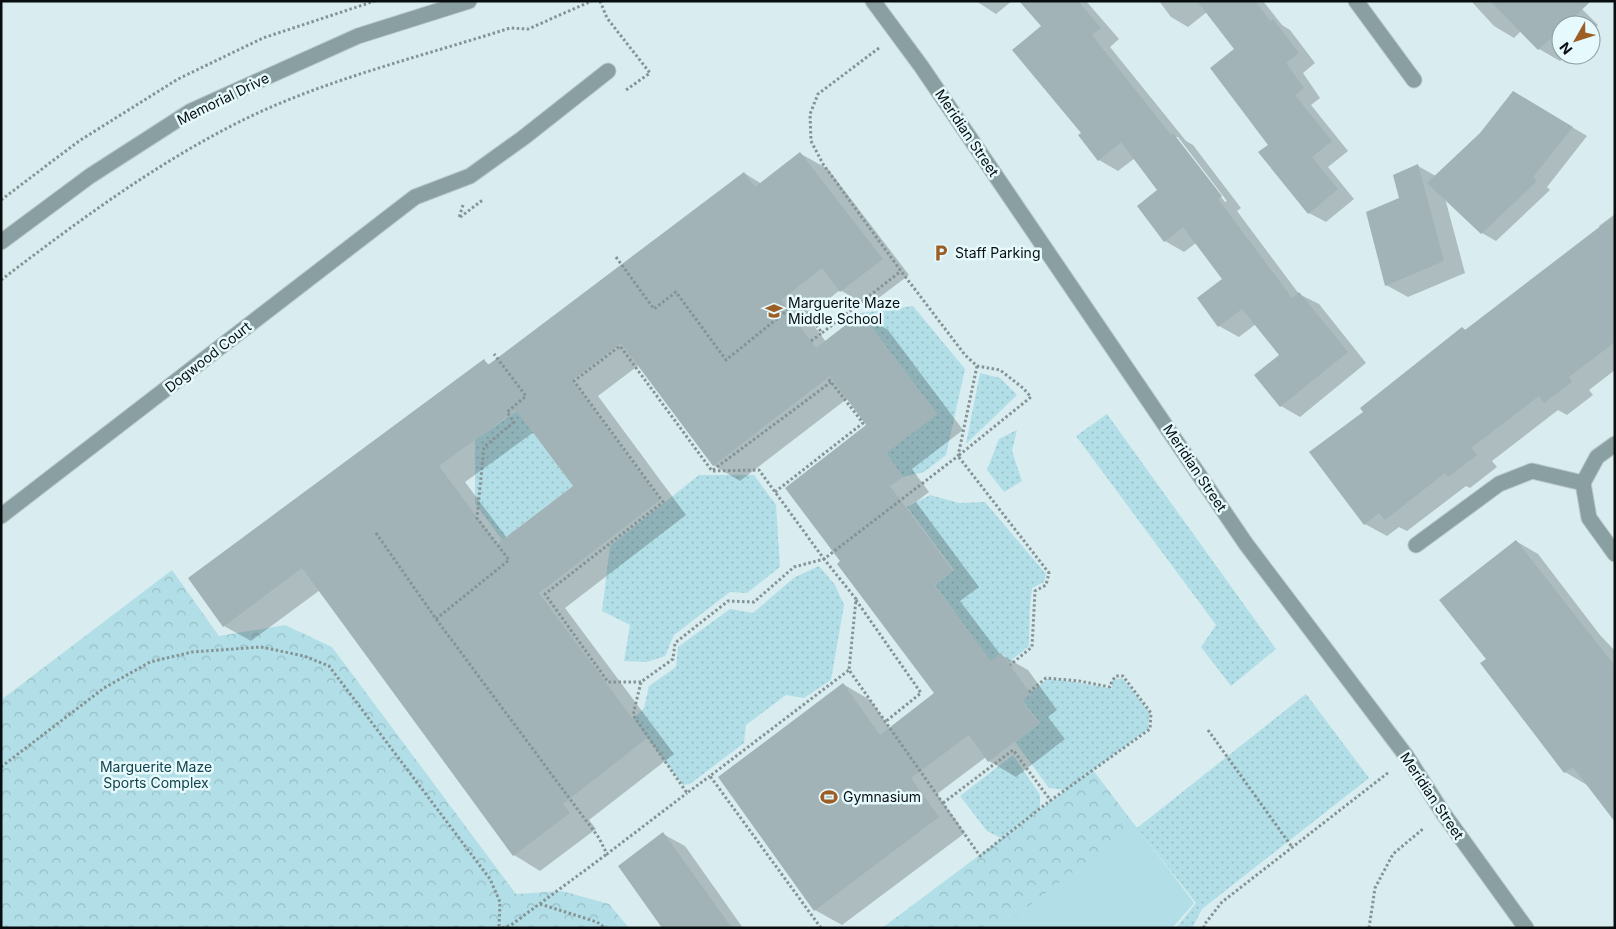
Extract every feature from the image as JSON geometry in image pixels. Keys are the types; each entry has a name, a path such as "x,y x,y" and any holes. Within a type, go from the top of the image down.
{"street":[{"name":"Memorial Drive","path":"1,242 90,176 191,111 358,36 469,1"},
{"name":"Meridian Street","path":"873,1 1246,544 1407,757 1443,813 1526,928"},
{"path":"1356,1 1414,80"},
{"name":"Dogwood Court","path":"1,516 415,197 470,176 523,138 608,71"},
{"path":"1615,444 1597,457 1583,483 1589,518 1615,554"},
{"path":"1416,545 1499,484 1532,472 1583,483"}],"path":[{"path":"1,280 120,193 184,152 242,120 338,80 510,28 528,29 592,1"},
{"path":"712,471 620,346 574,382 663,502 544,594 608,682 641,682 673,659 675,643 728,601 754,602 794,567 824,559 1031,397 1023,388 1000,370 977,366 965,355 823,164 811,141 810,114 818,94 897,34"},
{"path":"616,257 654,310 676,292 726,360 799,301 822,333"},
{"path":"811,341 901,271"},
{"path":"436,619 509,560 477,518 484,447 514,422 507,412 526,396 494,354"},
{"path":"977,366 958,456 1049,573 1046,585 1035,591 1032,647 1010,665"},
{"path":"775,492 864,423 828,378"},
{"path":"712,471 831,382"},
{"path":"712,471 759,470 824,559 856,599 921,693 885,722"},
{"path":"376,533 436,619 599,838 608,854"},
{"path":"856,599 849,670 980,856 1051,801 1150,729 1151,713 1124,676 1116,676 1110,687 1079,681 1046,678 1029,692"},
{"path":"1,767 104,688 150,662 192,652 261,647 304,656 330,666 490,878 500,902 500,928 511,925 608,854 849,670"},
{"path":"641,682 633,715 687,794"},
{"path":"1208,730 1292,847"},
{"path":"943,803 1013,750 1051,801"},
{"path":"1204,928 1204,925 1222,902 1407,757"},
{"path":"710,776 821,928"},
{"path":"1369,928 1375,888 1393,854 1443,813"},
{"path":"539,904 597,922 605,928"}],"green space":[{"path":"913,306 965,369 946,455 924,472 903,477 886,453 937,414 861,313"},
{"path":"980,373 1000,378 1017,395 966,444"},
{"path":"517,411 573,486 502,540 475,503 475,440"},
{"path":"1107,414 1276,649 1231,686 1201,647 1216,625 1076,436"},
{"path":"1017,430 1012,451 1022,481 1004,492 987,470 999,439"},
{"path":"699,475 754,475 776,505 780,567 747,593 730,592 674,635 665,656 647,662 624,661 630,625 602,611 610,546"},
{"path":"930,495 959,503 985,502 1046,574 1044,582 1032,588 1029,646 1009,662 1002,653 991,662 935,585 954,570 907,507"},
{"path":"819,566 835,585 844,605 831,680 804,698 786,695 746,725 744,743 690,784 683,785 633,719 644,708 649,686 676,667 678,647 730,609 753,613 795,577"},
{"name":"Marguerite Maze Sports Complex","path":"172,570 219,636 285,625 332,647 516,894 562,891 609,904 629,928 1,928 1,700"},
{"path":"1121,678 1150,713 1148,729 1066,790 1049,788 1015,742 1040,723 1022,700 1047,679 1112,689 1112,681"},
{"path":"1306,694 1369,778 1202,909 1192,928 1176,928 1196,903 1137,828"},
{"path":"1013,755 1040,795 1040,809 1001,838 987,831 960,796"},
{"path":"1093,770 1194,903 1172,928 882,928"},
{"path":"1135,825 1194,903 1172,928 1000,928"}],"building":[{"path":"1019,1 1078,1 1101,28 1092,35 1222,196 1218,199 1292,298 1299,292 1348,352 1280,407 1254,375 1279,355 1242,309 1218,327 1197,298 1222,279 1183,227 1164,242 1137,206 1157,190 1121,142 1098,161 1078,135 1081,133 1012,50 1041,26"},
{"path":"1197,1 1255,1 1270,21 1273,19 1299,53 1286,63 1304,88 1295,95 1332,141 1312,157 1338,189 1308,214 1258,152 1268,145 1210,68 1234,49"},
{"path":"1490,1 1591,1 1576,15 1551,15 1551,38 1538,50"},
{"path":"1513,91 1573,127 1533,177 1537,181 1481,234 1427,183 1480,133"},
{"path":"800,152 883,259 840,292 822,268 781,300 816,348 861,313 937,414 886,453 903,477 890,486 953,571 934,585 991,661 1001,653 1031,694 1022,701 1039,723 988,762 969,735 911,778 939,817 814,911 718,777 843,683 880,735 934,693 837,564 840,561 785,488 866,425 830,376 713,466 621,343 572,380 660,500 539,593 647,738 563,804 570,813 513,856 302,568 223,627 188,578 484,359 488,365 744,172 755,187","holes":["516,410 573,486 497,544 439,466"]},
{"path":"1418,164 1444,261 1385,286 1366,212 1399,198 1393,175"},
{"path":"1615,215 1615,342 1569,377 1572,382 1544,403 1539,396 1471,448 1477,455 1448,477 1445,473 1385,520 1379,513 1364,525 1309,452 1363,412 1360,408 1462,327 1465,330"},
{"path":"1516,540 1615,666 1615,822 1573,767 1564,773 1480,663 1486,659 1439,600"},
{"path":"663,832 732,928 662,928 618,866"}],"place":[{"name":"Staff Parking","path":"941,253"},
{"name":"Marguerite Maze Middle School","path":"774,311"},
{"name":"Gymnasium","path":"829,797"}]}
